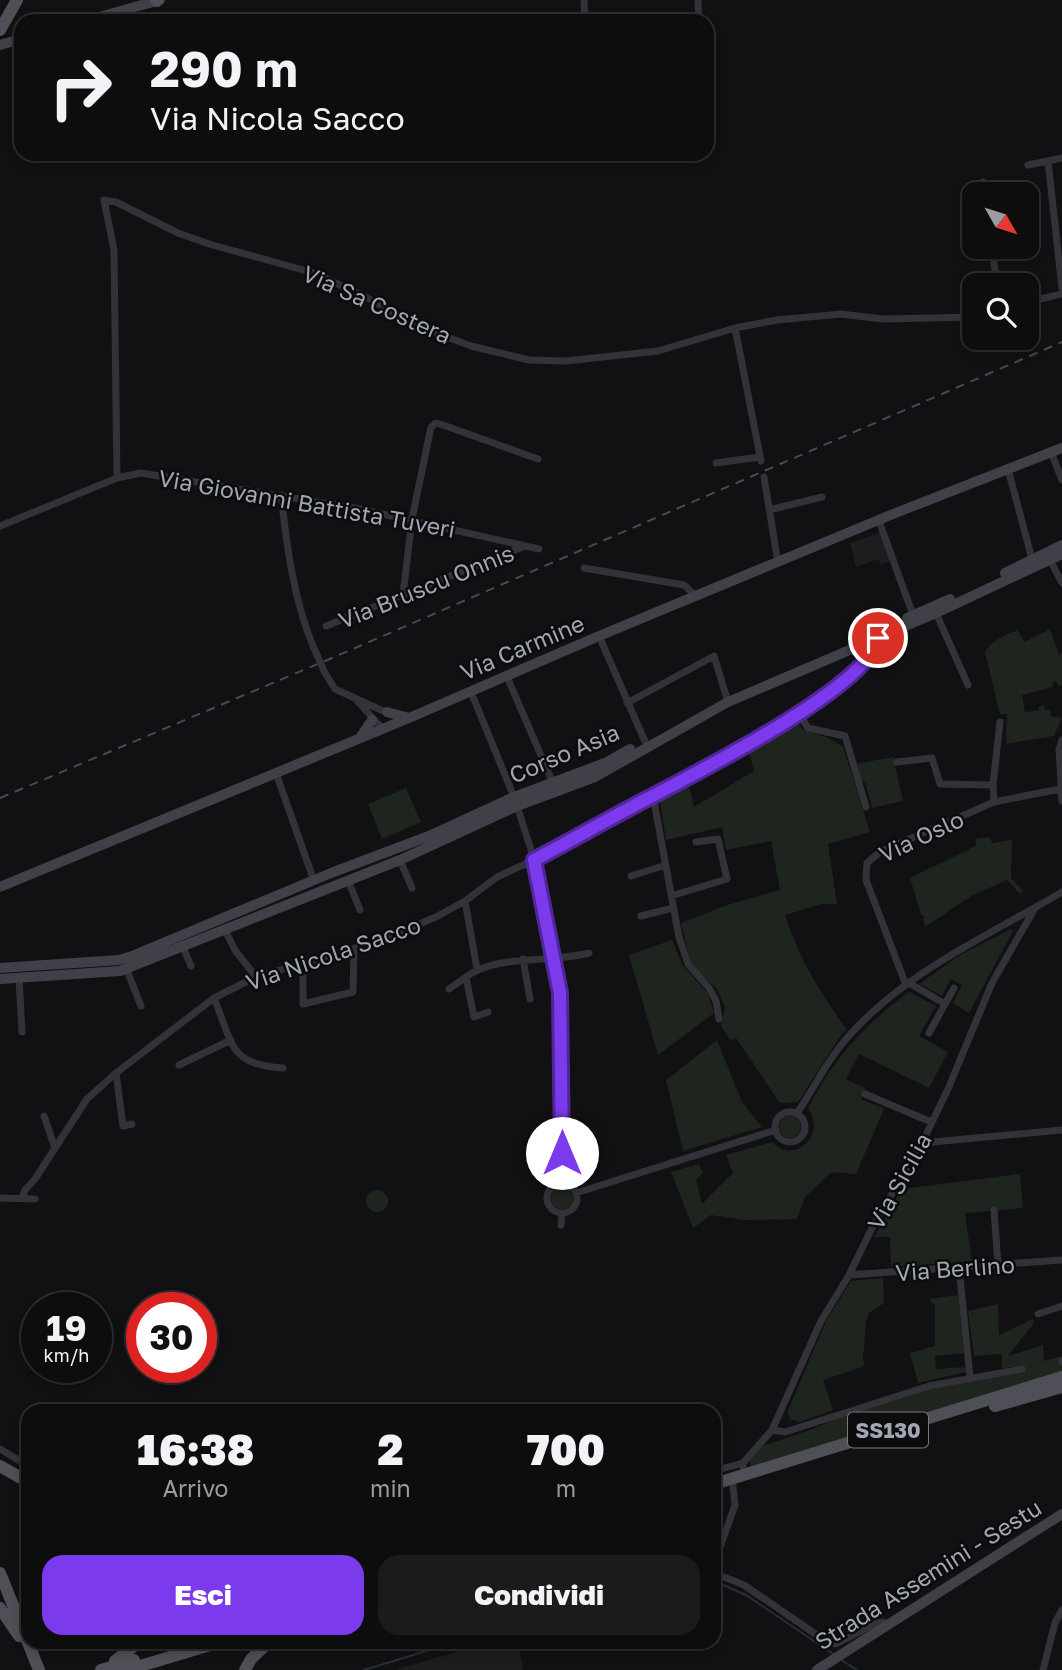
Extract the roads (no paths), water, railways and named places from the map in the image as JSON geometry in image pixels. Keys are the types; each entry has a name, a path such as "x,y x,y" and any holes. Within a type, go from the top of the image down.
{"main road":[{"path":"0,30 17,0"},
{"path":"8,16 16,12 24,0"},
{"name":"SS130","path":"721,1480 744,1469 1062,1377"},
{"name":"SS130","path":"721,1490 1062,1387"},
{"path":"0,1466 21,1478"},
{"path":"0,1573 21,1624"},
{"path":"0,1608 21,1638"},
{"path":"29,1649 34,1656"},
{"path":"31,1649 39,1670"},
{"path":"34,1649 34,1656"},
{"path":"102,1670 131,1649"},
{"path":"102,1670 171,1649"},
{"path":"127,1670 197,1649"},
{"path":"245,1670 251,1659 262,1649"}],"street":[{"path":"109,14 158,0"},
{"path":"1028,164 1062,158"},
{"path":"1048,161 1058,214 1062,288"},
{"name":"Via Sa Costera","path":"117,478 114,250 104,200 116,202 178,233 209,244 314,273 364,296 415,325 471,346 529,360 565,361 658,351 735,328 777,320 841,314 883,319 962,317"},
{"path":"1039,299 1062,294"},
{"path":"716,463 761,459 735,328"},
{"path":"403,595 412,519 431,427 436,423 538,459"},
{"path":"1057,450 1062,480"},
{"name":"Via Carmine","path":"0,887 409,719 599,636 1057,450"},
{"path":"1008,469 1032,559"},
{"name":"Via Giovanni Battista Tuveri","path":"0,526 117,478 141,473 412,519 539,549"},
{"path":"764,477 778,563"},
{"path":"281,495 292,576 301,616 325,673 335,689 409,719"},
{"path":"769,510 822,497"},
{"path":"879,521 913,615"},
{"path":"599,636 646,743 727,699 877,635 936,613 1049,557 1062,545"},
{"name":"Via Bruscu Onnis","path":"326,626 525,546"},
{"path":"877,635 913,615 1032,559 1062,554"},
{"path":"1049,557 1062,583"},
{"path":"583,568 684,585 696,596"},
{"path":"936,613 968,685"},
{"name":"Via Nicola Sacco","path":"22,1198 87,1099 116,1073 214,999 256,977 379,941 436,917 465,901 498,877 704,770 839,686 877,645 877,635"},
{"path":"627,703 714,656 727,699"},
{"path":"507,677 552,783"},
{"path":"471,692 516,802 534,860 555,959 560,993 561,1183"},
{"path":"355,699 367,710 372,720 389,727 387,712"},
{"path":"799,713 808,728 845,736 866,807"},
{"path":"359,739 372,720"},
{"path":"994,802 993,785 1000,722"},
{"path":"1062,740 1059,749 1062,801"},
{"name":"Corso Asia","path":"0,968 72,968 110,973 126,968 400,860 552,783 605,763 646,743"},
{"name":"Corso Asia","path":"0,979 132,956 516,802 595,777 646,743"},
{"path":"897,762 932,758 940,784 993,785"},
{"path":"276,773 314,881"},
{"name":"Via Oslo","path":"907,984 866,880 866,863 880,852 994,802 1060,789"},
{"path":"653,796 678,937 688,964 709,988 716,1002 719,1019"},
{"path":"671,896 727,879 718,839 696,842"},
{"path":"400,860 412,888"},
{"path":"631,876 666,865"},
{"path":"348,880 360,910"},
{"name":"Via Sicilia","path":"744,1469 772,1430 821,1321 922,1143 948,1089 992,983 1035,908 1062,892"},
{"path":"465,901 477,969"},
{"path":"641,916 673,908"},
{"path":"797,1114 845,1039 871,1014 907,984 960,948 1035,908"},
{"path":"1010,923 1021,932"},
{"path":"224,928 256,977"},
{"path":"182,945 191,966"},
{"path":"303,964 303,1004 353,992 354,949"},
{"path":"449,989 477,969 523,959 555,959 589,953"},
{"path":"523,959 530,999"},
{"path":"126,968 141,1006"},
{"path":"19,977 22,1032"},
{"path":"466,977 474,1017 488,1012"},
{"path":"907,984 945,1004"},
{"path":"929,1033 954,988"},
{"path":"214,999 237,1054 249,1062 283,1068"},
{"path":"179,1065 231,1040"},
{"path":"116,1073 123,1126 132,1124"},
{"path":"865,1094 931,1122"},
{"path":"783,1114 797,1114 805,1125 800,1139 785,1142 776,1130 777,1121 783,1114"},
{"path":"44,1116 55,1148"},
{"path":"576,1193 776,1130"},
{"path":"922,1143 1062,1130"},
{"path":"561,1183 570,1185 576,1193 574,1207 562,1213 552,1209 547,1200 549,1190 561,1183"},
{"path":"0,1198 35,1199"},
{"path":"994,1210 998,1264"},
{"path":"561,1225 562,1213"},
{"name":"Via Berlino","path":"849,1275 998,1264 1030,1266 1062,1260"},
{"path":"959,1268 970,1377"},
{"path":"1038,1314 1062,1306"},
{"path":"772,1430 785,1432 929,1385 1022,1369"},
{"path":"0,1449 21,1462"},
{"path":"721,1471 744,1469"},
{"path":"721,1544 735,1505 733,1486"},
{"name":"Strada Assemini - Sestu","path":"817,1670 1062,1514"},
{"path":"721,1576 744,1586 827,1642 836,1644 851,1639 877,1623 883,1622 886,1625"},
{"path":"1043,1670 1055,1623 1062,1610"}],"waterway":[{"path":"721,1584 746,1595 833,1654"},
{"path":"364,1670 433,1649"},
{"path":"840,1659 857,1670"}],"railway":[{"path":"0,798 332,658 1062,342"}]}
